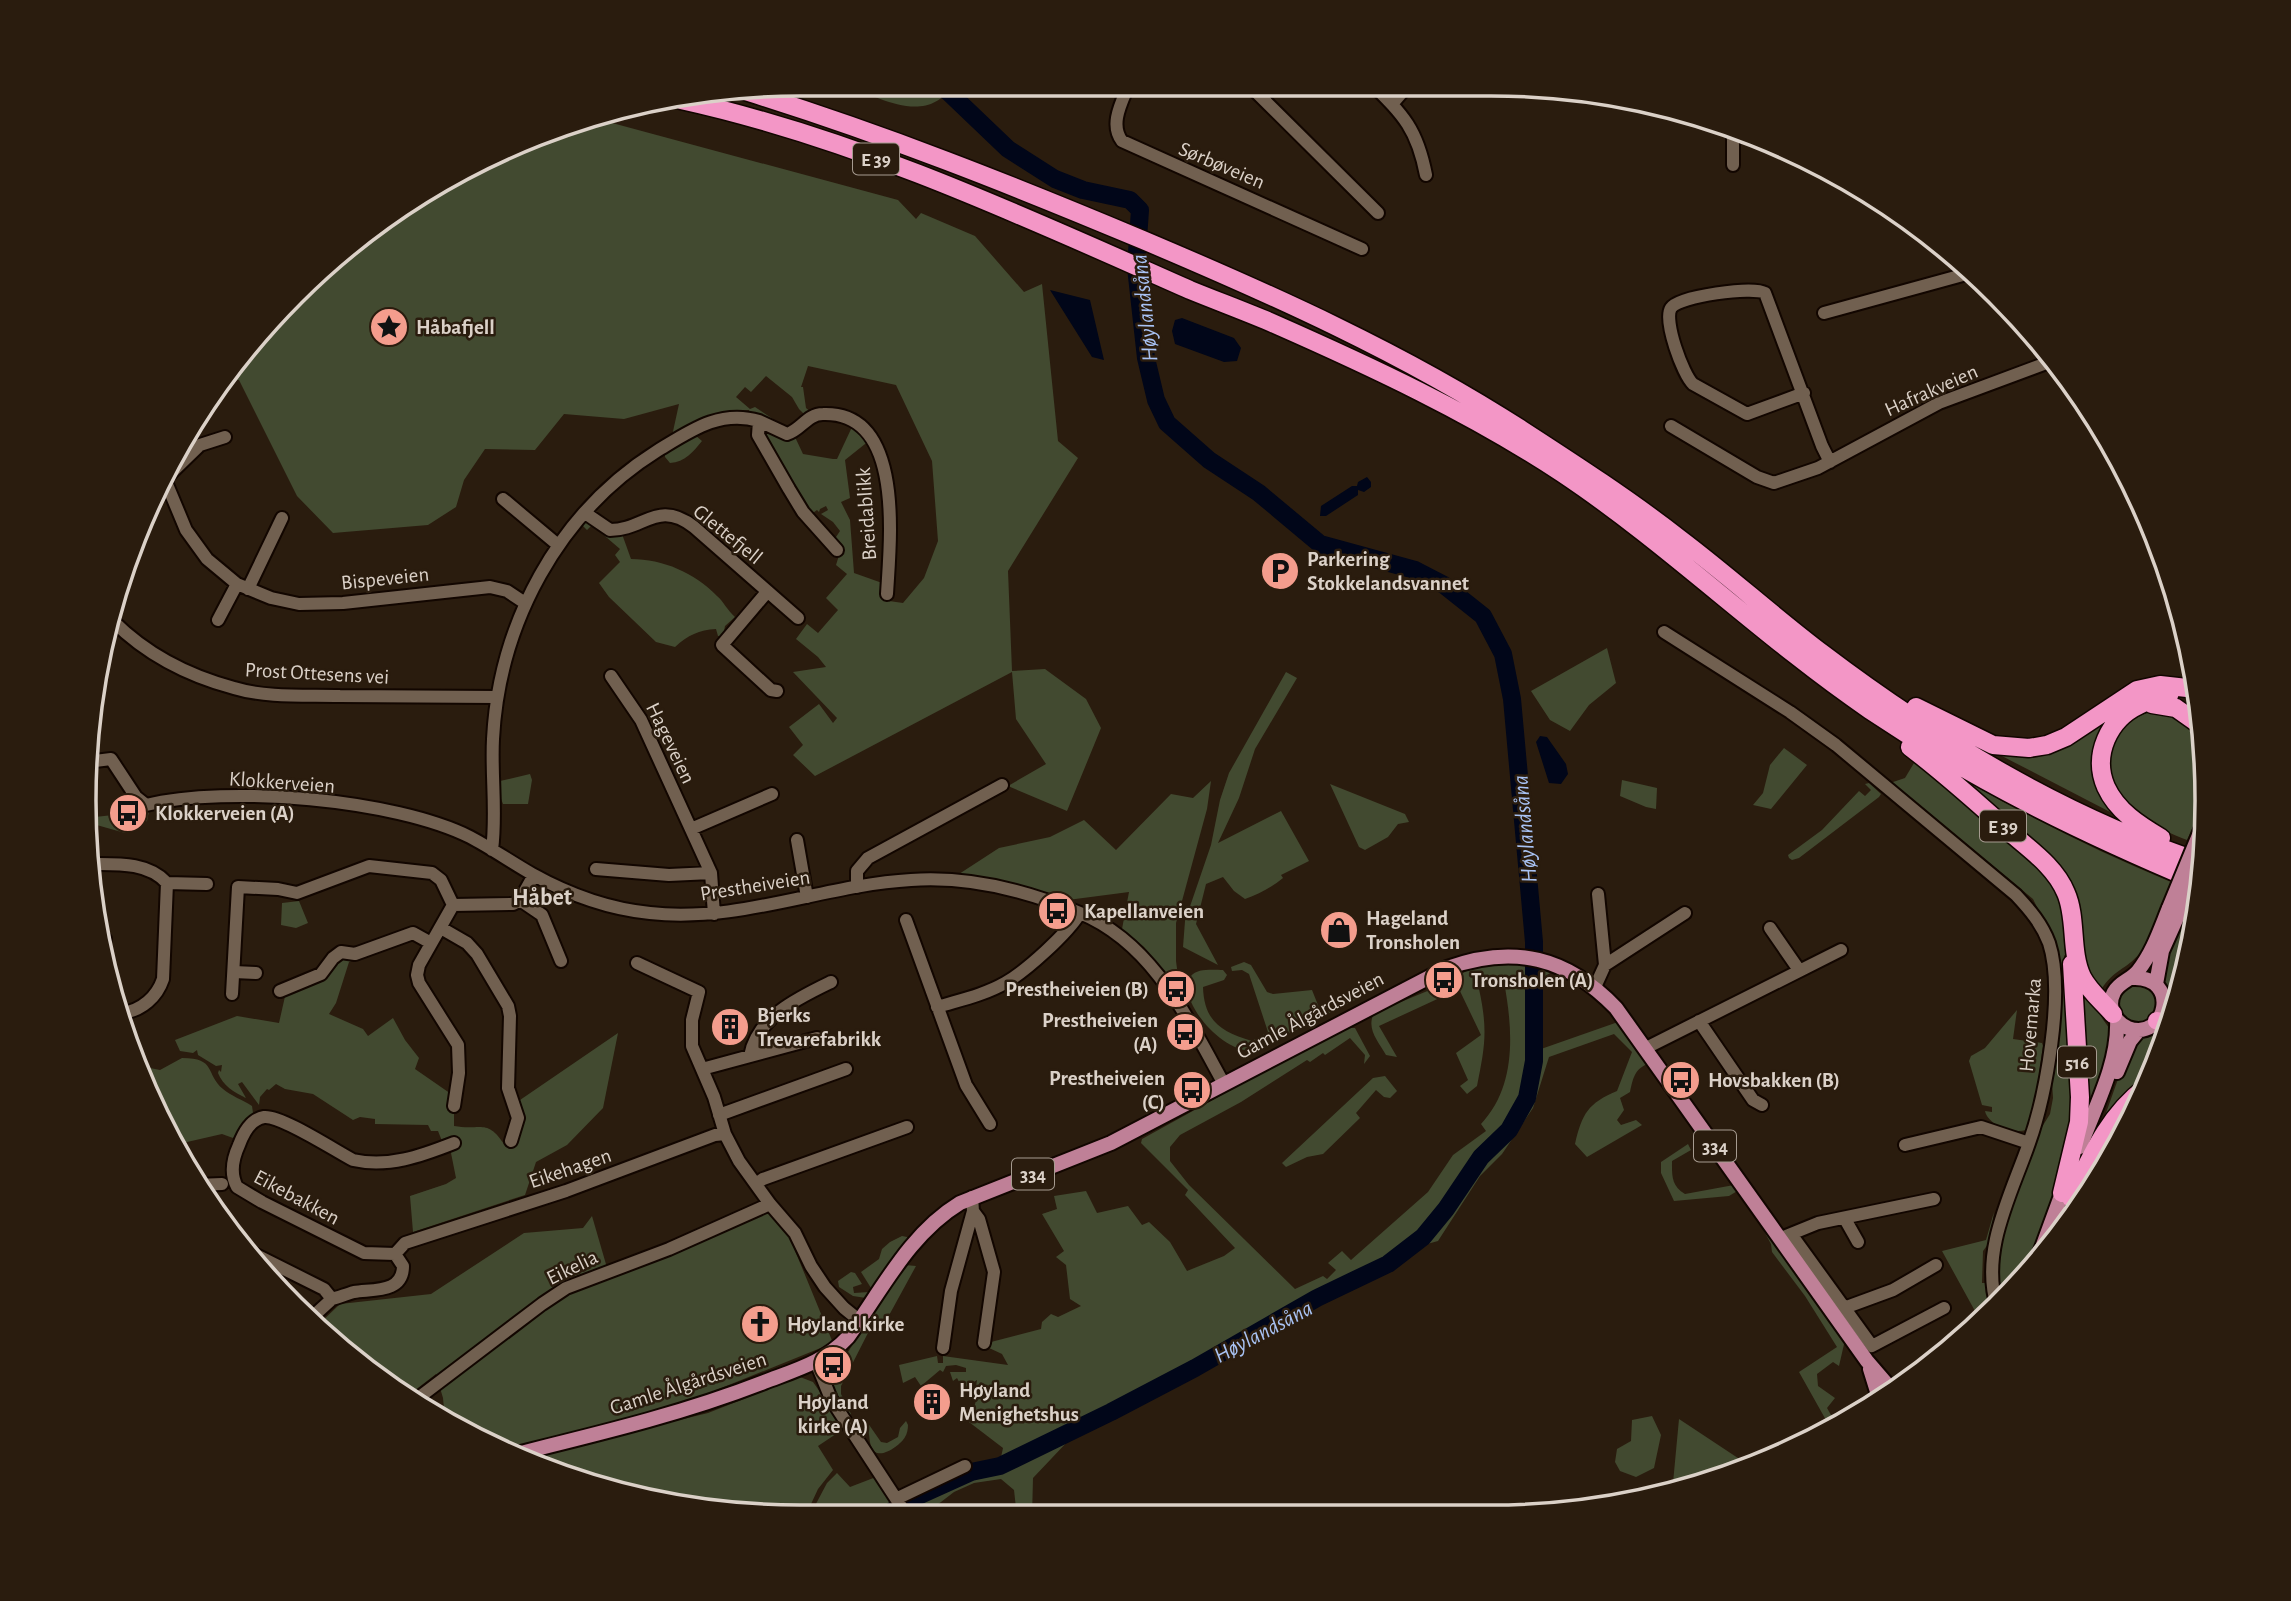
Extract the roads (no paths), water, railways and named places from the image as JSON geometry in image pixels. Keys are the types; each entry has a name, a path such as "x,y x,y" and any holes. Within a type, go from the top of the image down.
{"highway":[{"name":"E 39","path":"766,97 836,119 1068,209 1207,267 1334,326 1462,393 1669,530 1848,672 1973,755 2090,826 2190,878"},
{"name":"E 39","path":"698,104 836,143 1065,235 1324,346 1453,410 1526,450 1601,500 1830,680 1879,715 1984,781 2090,826 2178,855 2192,857"},
{"name":"E 39","path":"1848,672 1993,745 2009,748 2046,745 2066,737 2137,691 2160,685 2185,688"},
{"name":"E 39","path":"1830,680 1863,714 1918,753 2048,866 2059,879 2072,912 2072,929 2082,976 2115,1017"},
{"path":"2187,700 2153,697 2123,714 2105,741 2101,759 2105,785 2115,801 2137,824 2192,853"},
{"path":"2142,704 2176,708 2190,718"},
{"name":"516","path":"2067,1195 2079,1122 2080,1097 2070,944 2072,929"},
{"path":"2067,1195 2118,1112 2125,1106"}],"main road":[{"name":"516","path":"2162,1010 2162,993 2156,984 2162,951 2192,858"},
{"name":"516","path":"2063,1210 2118,1036 2112,997 2123,981 2133,978 2153,948 2190,879"},
{"name":"Gamle Ålgårdsveien","path":"530,1450 691,1408 816,1362 838,1348 923,1231 941,1215 973,1204 1111,1143 1447,968 1487,957 1531,957 1574,974 1595,987 1626,1019 1786,1236 1867,1361 1886,1383"},
{"path":"2133,978 2141,977 2156,984"},
{"path":"2115,1017 2123,1026 2140,1030"},
{"name":"516","path":"2055,1220 2130,1041 2140,1030 2158,1024"},
{"name":"Gamle Ålgårdsveien","path":"1867,1361 1876,1390"}],"street":[{"name":"Sørbøveien","path":"1125,96 1115,125 1117,135 1122,141 1362,249"},
{"path":"1260,96 1378,214"},
{"path":"1384,96 1418,139 1426,175"},
{"path":"1392,104 1399,96"},
{"path":"1732,140 1733,165"},
{"path":"1824,313 1960,276"},
{"path":"1804,393 1747,414 1693,383 1687,376 1672,334 1669,319 1671,308 1676,302 1688,298 1756,289 1765,293 1804,393 1822,446 1830,462"},
{"name":"Hafrakveien","path":"1671,426 1767,482 1783,481 1830,462 1939,403 2043,364"},
{"name":"Breidablikk","path":"760,421 787,434 792,433 805,420 820,414 841,416 863,429 877,446 886,475 890,531 887,594"},
{"path":"492,850 495,829 492,741 496,697 511,640 525,603 558,545 618,479 683,435 703,425 732,416 760,421 758,435 789,489 803,512 837,551"},
{"name":"Bispeveien","path":"185,460 200,445 225,437"},
{"name":"Bispeveien","path":"169,489 186,530 207,559 242,586 271,598 299,604 343,603 490,587 507,592 525,603"},
{"path":"503,499 558,545"},
{"name":"Glettefjell","path":"585,513 610,530 621,529 653,516 678,517 694,527 798,618"},
{"path":"218,620 242,586 282,517"},
{"name":"Glettefjell","path":"767,592 722,645 771,690 777,691"},
{"name":"Prost Ottesens vei","path":"118,626 159,656 196,676 236,689 302,695 496,697"},
{"name":"Hovemarka","path":"1664,632 1790,712 1836,745 2016,895 2044,931 2053,961 2054,1010 2041,1101 1998,1229 1992,1280 1994,1292"},
{"name":"Hageveien","path":"611,676 641,720 711,873 714,915"},
{"name":"Klokkerveien","path":"98,761 111,759 136,797 146,805 177,799 222,796 339,804 438,824 492,850"},
{"path":"857,887 857,871 868,858 1002,785"},
{"path":"691,829 772,794"},
{"path":"797,840 807,897"},
{"name":"Prestheiveien","path":"492,850 534,875 579,896 626,910 671,915 714,915 857,887 911,880 960,881 1031,897 1080,913 1111,928 1149,963 1165,984 1224,1084"},
{"path":"100,865 145,867 159,873 167,883 163,979 150,1001 129,1012"},
{"path":"232,994 237,887 297,893 369,866 432,873 442,880 453,905 419,965 417,975 425,993 458,1045 459,1073 454,1107"},
{"path":"596,869 670,875 711,873"},
{"path":"453,905 513,904 520,900 534,875"},
{"path":"167,883 207,884"},
{"path":"1595,987 1605,965 1598,894"},
{"path":"520,900 542,915 561,961"},
{"path":"937,1007 978,995 1006,983 1058,940 1080,913"},
{"path":"1605,965 1685,913"},
{"path":"906,920 966,1085 989,1124"},
{"path":"442,928 467,943 477,954 508,1006 508,1088 518,1118 510,1141"},
{"path":"1770,928 1799,971"},
{"path":"280,991 321,974 333,957 341,952 355,954 413,933 432,943"},
{"path":"1646,1048 1841,950"},
{"path":"638,963 699,992 692,1020 692,1046 725,1134 739,1161 795,1233 811,1266 829,1292 860,1321"},
{"path":"234,972 256,973"},
{"path":"750,1056 756,1037 774,1016 808,993 831,982"},
{"path":"1699,1021 1753,1100 1762,1105"},
{"path":"702,1069 817,1038"},
{"path":"719,1115 846,1069"},
{"name":"Eikebakken","path":"395,1254 364,1253 237,1187 233,1167 244,1133 254,1121 262,1117 270,1118 284,1122 362,1162 401,1161 454,1143"},
{"path":"756,1184 763,1179 907,1127"},
{"path":"1905,1145 1981,1127 2029,1143"},
{"name":"Eikehagen","path":"395,1254 405,1243 566,1191 715,1135 725,1134"},
{"path":"210,1184 222,1184"},
{"path":"1934,1199 1818,1223 1786,1236 1872,1346 1944,1308"},
{"name":"Eikelia","path":"423,1395 566,1288 669,1249 770,1204"},
{"path":"973,1204 994,1272 984,1343"},
{"path":"943,1348 955,1275 973,1204"},
{"path":"1845,1219 1858,1242"},
{"path":"318,1312 332,1299 396,1285 403,1273 403,1266 395,1254"},
{"path":"268,1261 324,1289 332,1299"},
{"path":"1844,1308 1894,1290 1936,1265"},
{"path":"816,1362 831,1399 901,1505"},
{"path":"898,1500 965,1466"}],"water":[{"path":"1050,290 1090,300 1104,360 1092,357"},
{"path":"1182,318 1234,338 1241,348 1237,361 1224,362 1175,344 1172,331 1175,320"},
{"path":"1367,477 1371,487 1364,492 1358,490 1358,495 1326,516 1320,516 1321,506 1352,486 1357,486 1358,482"},
{"path":"1540,736 1547,737 1566,764 1568,774 1561,784 1549,783 1536,742"}],"waterway":[{"name":"Høylandsåna","path":"901,1505 971,1472 1000,1466 1111,1412 1195,1368 1317,1298 1388,1264 1423,1237 1446,1209 1481,1157 1509,1130 1527,1098 1534,1061 1534,942 1512,699 1503,654 1483,616 1444,585 1415,570 1320,544 1259,493 1209,460 1167,423 1156,400 1146,358 1136,267 1140,210 1130,200 1083,190 1055,179 1008,149 953,96"}],"place":[{"name":"Håbafjell","path":"389,327"},
{"name":"Parkering Stokkelandsvannet","path":"1280,571"},
{"name":"Klokkerveien (A)","path":"128,813"},
{"name":"Kapellanveien","path":"1057,911"},
{"name":"Hageland Tronsholen","path":"1339,930"},
{"name":"Tronsholen (A)","path":"1444,980"},
{"name":"Prestheiveien (B)","path":"1176,989"},
{"name":"Bjerks Trevarefabrikk","path":"730,1027"},
{"name":"Prestheiveien (A)","path":"1185,1032"},
{"name":"Hovsbakken (B)","path":"1681,1080"},
{"name":"Prestheiveien (C)","path":"1192,1090"},
{"name":"Høyland kirke","path":"760,1324"},
{"name":"Høyland kirke (A)","path":"833,1365"},
{"name":"Høyland Menighetshus","path":"932,1402"}],"district":[{"name":"Håbet","path":"542,897"}]}
